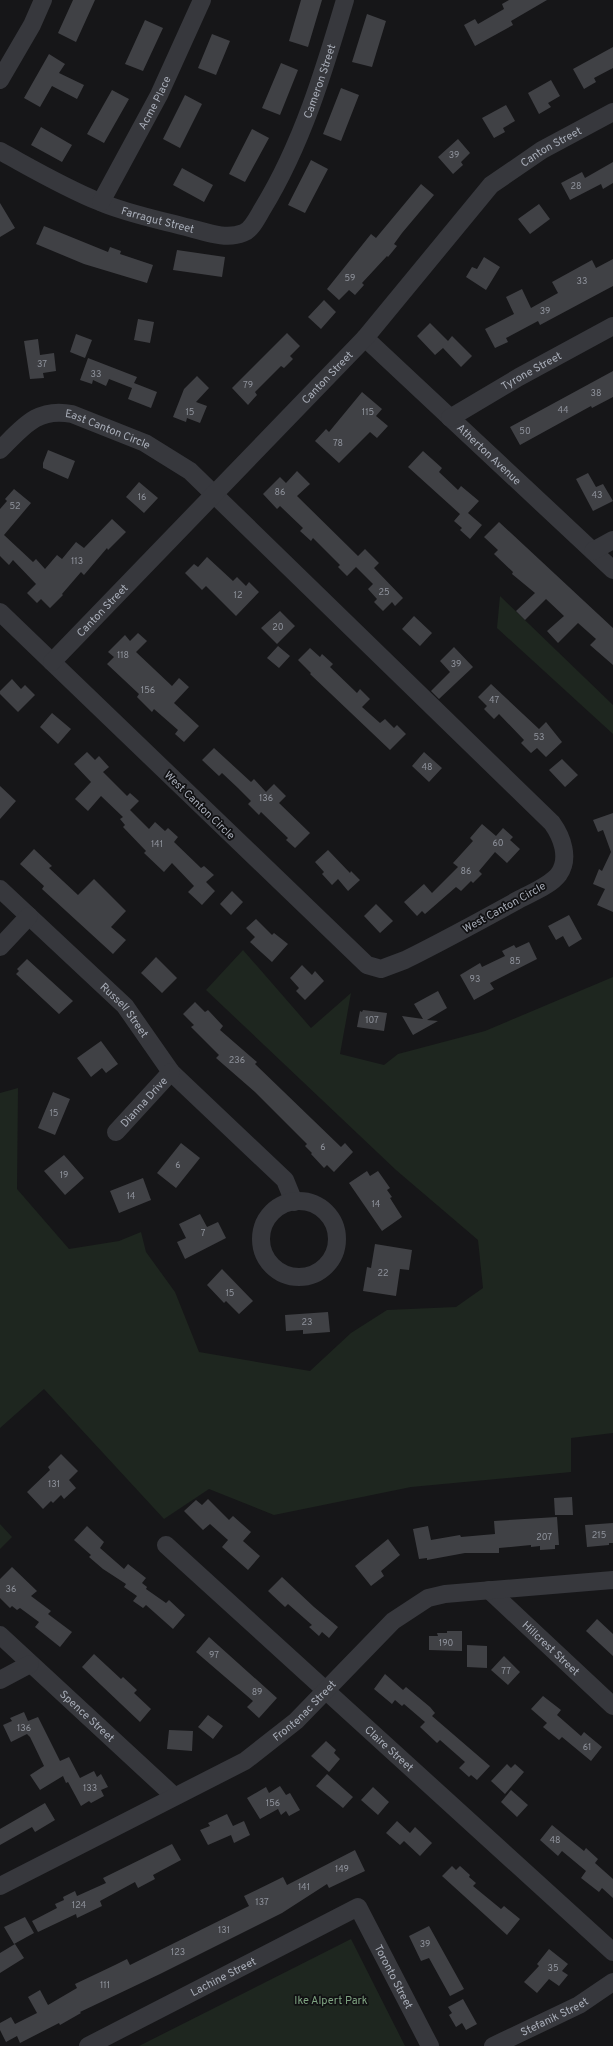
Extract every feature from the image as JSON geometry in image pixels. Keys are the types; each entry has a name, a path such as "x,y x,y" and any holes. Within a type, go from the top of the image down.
{"street":[{"path":"0,80 32,25 43,0"},
{"name":"Acme Place","path":"100,202 165,82 202,0"},
{"name":"Cameron Street","path":"288,162 318,88 345,0"},
{"name":"Canton Street","path":"52,662 365,338 490,186 542,150 613,112"},
{"name":"Farragut Street","path":"0,151 52,181 100,202 160,220 228,236 244,233 252,226 288,162"},
{"name":"Tyrone Street","path":"450,418 519,377 613,326"},
{"name":"Atherton Avenue","path":"365,338 613,570"},
{"name":"East Canton Circle","path":"0,450 26,425 40,415 60,412 72,414 145,443 190,471 213,494"},
{"name":"West Canton Circle","path":"52,662 367,965 382,969 405,960 539,888 559,873 562,866 564,850 559,833 552,823 419,692 213,494"},
{"path":"593,551 613,540"},
{"path":"0,612 52,662"},
{"name":"Russell Street","path":"0,889 125,1006 171,1072 285,1180 294,1202"},
{"path":"0,947 29,916"},
{"name":"Dianna Drive","path":"116,1132 171,1072"},
{"path":"294,1202 310,1203 321,1208 335,1227 337,1239 335,1251 330,1262 322,1270 299,1278 286,1275 274,1269 266,1259 261,1246 261,1233 265,1221 274,1210 285,1204 294,1202"},
{"name":"Claire Street","path":"166,1545 613,1952"},
{"name":"Frontenac Street","path":"0,1886 245,1761 296,1721 393,1621 428,1598 444,1594 613,1580"},
{"name":"Hillcrest Street","path":"489,1590 613,1706"},
{"name":"Spence Street","path":"0,1635 174,1796"},
{"path":"0,1680 30,1664"},
{"name":"Lachine Street","path":"88,2046 358,1907"},
{"name":"Toronto Street","path":"358,1907 430,2046"},
{"name":"Stefanik Street","path":"493,2046 579,2005 613,1982"}],"green space":[{"path":"500,596 613,705 613,734 497,628"},
{"path":"243,950 311,1028 351,993 340,1054 384,1065 398,1054 485,1031 613,977 613,1433 571,1438 571,1472 411,1487 274,1515 209,1489 164,1519 44,1389 0,1428 0,1093 18,1088 17,1189 69,1249 119,1241 141,1232 146,1252 175,1292 199,1352 310,1371 351,1333 387,1310 456,1307 483,1288 478,1240 396,1170 206,990"},
{"path":"0,1524 12,1537 0,1549"},
{"name":"Ike Alpert Park","path":"351,1939 405,2046 139,2046"}],"building":[{"path":"73,0 95,0 76,42 58,33"},
{"path":"301,0 322,0 308,47 289,41"},
{"path":"509,0 547,0 511,21 513,25 475,46 464,25 475,19 478,24 504,9 502,4"},
{"path":"367,14 386,21 372,67 352,62"},
{"path":"145,20 163,28 143,71 125,64"},
{"path":"212,34 230,41 216,75 198,68"},
{"path":"613,47 613,68 594,78 596,82 584,89 573,69"},
{"path":"49,54 65,64 59,73 84,85 77,99 52,86 40,107 24,98"},
{"path":"281,63 298,70 280,115 262,108"},
{"path":"551,80 560,96 548,103 551,107 539,114 528,93"},
{"path":"341,88 359,95 341,141 323,134"},
{"path":"112,90 129,99 104,143 87,134"},
{"path":"185,95 202,104 180,148 163,139"},
{"path":"506,105 515,121 503,128 505,132 494,138 482,118"},
{"path":"41,127 72,145 62,162 31,145"},
{"path":"252,129 269,138 245,182 229,174"},
{"path":"458,139 470,153 461,162 463,165 453,174 438,157"},
{"path":"311,160 328,169 305,213 288,205"},
{"path":"613,162 613,183 603,189 601,184 570,200 561,183 582,172 585,178"},
{"path":"182,168 213,185 204,202 173,185"},
{"path":"421,184 434,195 394,244 397,246 362,283 364,285 355,295 349,290 339,300 327,289 371,234 376,238"},
{"path":"0,203 15,228 0,237"},
{"path":"539,204 550,219 530,234 518,219"},
{"path":"44,226 108,252 110,247 121,251 120,254 153,265 147,283 84,264 36,244"},
{"path":"177,250 225,257 222,277 173,270"},
{"path":"484,257 500,267 486,290 466,277 472,267 477,269"},
{"path":"613,259 613,286 540,325 538,321 506,338 508,342 495,348 485,329 514,314 506,297 522,289 531,308 558,293 552,282 592,260 596,268"},
{"path":"324,300 336,312 321,329 308,317"},
{"path":"138,319 154,322 150,343 134,340"},
{"path":"430,323 448,341 452,336 472,356 461,367 443,348 435,355 417,336"},
{"path":"287,333 300,346 290,356 293,359 284,368 281,366 255,392 257,395 248,405 232,388"},
{"path":"76,334 92,340 85,358 70,352"},
{"path":"38,339 40,355 54,353 56,371 43,373 44,378 30,379 24,341"},
{"path":"88,358 137,377 134,383 157,392 151,408 128,399 132,388 109,379 106,386 93,380 92,384 80,380"},
{"path":"613,371 613,397 592,408 591,406 520,445 510,427"},
{"path":"197,376 209,388 196,402 207,406 200,423 187,418 186,422 173,417 184,389"},
{"path":"362,392 382,409 376,416 388,426 377,438 370,432 339,463 315,441 326,429 329,432"},
{"path":"48,450 75,461 68,479 43,468 43,463"},
{"path":"423,451 442,468 439,472 458,490 461,486 479,501 468,513 482,525 470,539 460,530 462,528 454,521 460,514 408,467"},
{"path":"297,471 310,484 297,496 358,556 365,549 379,563 374,568 403,598 395,606 392,602 383,611 374,602 377,599 368,589 373,584 356,567 347,576 338,567 340,565 313,538 311,541 300,531 303,528 280,506 277,509 263,494 280,477 286,483"},
{"path":"588,473 596,487 603,484 613,501 593,511 576,479"},
{"path":"139,482 158,498 144,513 126,497"},
{"path":"14,489 31,503 4,535 33,562 36,559 45,569 57,555 62,559 76,542 84,548 112,519 126,532 108,550 107,548 84,575 81,572 62,594 63,595 50,608 41,599 37,603 27,593 36,584 13,560 9,565 0,556 0,509 7,501 5,499"},
{"path":"499,522 613,628 613,665 590,645 596,639 578,623 558,643 547,631 564,616 546,599 525,620 516,611 535,593 512,574 513,572 494,554 498,550 484,537"},
{"path":"207,557 233,581 237,577 246,586 249,582 259,592 236,616 206,586 202,590 185,573 194,564 198,567"},
{"path":"280,611 295,626 277,644 261,628"},
{"path":"414,616 432,633 420,646 402,629"},
{"path":"138,633 147,641 136,652 172,686 179,678 189,687 174,703 199,726 184,742 175,734 178,730 154,709 152,712 137,697 139,694 107,664 114,657 108,652 125,635 130,641"},
{"path":"278,646 290,656 279,668 267,658"},
{"path":"454,647 473,667 439,699 431,691 450,672 440,661"},
{"path":"310,648 320,657 322,654 333,664 330,667 357,693 360,689 370,699 362,707 380,723 385,719 394,728 397,725 406,734 390,750 310,674 311,673 298,660"},
{"path":"12,679 21,689 25,685 35,695 18,712 0,694 0,691"},
{"path":"491,684 539,729 546,722 562,742 546,757 537,748 531,753 521,743 524,740 499,714 494,719 484,709 487,706 478,697"},
{"path":"52,713 71,729 58,744 40,727"},
{"path":"214,748 251,782 254,779 266,792 274,784 286,796 279,803 310,833 295,848 286,840 288,838 261,812 259,815 248,804 251,801 238,788 222,773 219,776 202,760"},
{"path":"87,752 95,760 99,756 109,767 103,772 127,796 130,793 139,801 130,810 149,829 155,822 165,831 168,828 178,837 174,842 201,868 204,866 214,875 206,882 215,891 202,905 188,892 194,886 172,863 164,872 144,853 146,851 123,827 125,825 120,819 123,817 101,796 88,811 75,799 91,782 74,764"},
{"path":"424,752 442,768 429,782 412,766"},
{"path":"562,759 578,775 565,787 549,770"},
{"path":"0,786 16,801 0,819"},
{"path":"613,813 613,912 597,905 605,889 593,884 599,869 602,871 611,852 603,830 598,832 593,820"},
{"path":"482,824 496,836 503,828 513,837 510,840 520,849 507,863 495,852 479,871 482,874 473,883 471,881 461,891 456,887 425,914 422,911 417,916 404,902 424,884 432,893 458,867 453,863 473,841 470,838"},
{"path":"34,849 52,866 49,868 78,895 94,879 126,911 111,927 126,940 113,954 42,889 44,886 20,864"},
{"path":"328,850 350,873 351,871 360,880 348,891 338,879 332,885 322,874 324,872 315,862"},
{"path":"232,891 243,902 231,915 220,904"},
{"path":"376,904 393,921 380,933 364,916"},
{"path":"569,915 582,939 569,947 563,936 556,940 548,926"},
{"path":"256,919 272,935 274,933 288,944 272,962 250,942 255,937 246,928"},
{"path":"529,942 537,959 490,983 494,989 474,1000 460,975 480,963 482,967 505,956 502,951 514,945 516,948"},
{"path":"156,957 177,978 162,993 141,973"},
{"path":"27,959 73,1001 59,1014 16,974 19,971 17,969"},
{"path":"302,965 312,975 315,971 324,981 305,1000 296,991 299,988 290,978"},
{"path":"438,991 447,1008 427,1020 438,1021 413,1035 402,1016 423,1019 414,1004"},
{"path":"195,1002 205,1012 208,1010 223,1026 220,1030 257,1062 255,1064 341,1147 345,1143 353,1152 334,1172 327,1165 324,1168 305,1146 307,1144 255,1092 216,1058 219,1055 191,1027 194,1025 183,1014"},
{"path":"363,1010 387,1013 384,1031 357,1027 360,1011 362,1012"},
{"path":"101,1041 118,1064 106,1073 102,1068 91,1077 77,1058"},
{"path":"53,1092 70,1099 55,1135 38,1128"},
{"path":"181,1143 200,1158 176,1188 157,1173"},
{"path":"64,1155 84,1178 65,1195 44,1171"},
{"path":"367,1171 370,1176 378,1171 390,1188 387,1190 392,1197 390,1198 402,1217 382,1231 349,1183"},
{"path":"143,1178 151,1200 119,1213 110,1191"},
{"path":"200,1214 207,1227 218,1222 226,1238 185,1259 177,1242 186,1238 179,1224"},
{"path":"375,1244 412,1250 409,1270 400,1269 396,1296 363,1291 367,1267 371,1268"},
{"path":"222,1269 253,1301 239,1314 226,1301 224,1303 207,1285"},
{"path":"328,1312 330,1332 303,1334 303,1330 286,1331 285,1315"},
{"path":"61,1454 78,1471 69,1480 76,1488 64,1499 61,1495 53,1503 51,1501 43,1509 27,1492 50,1470 48,1467"},
{"path":"572,1497 573,1515 555,1515 554,1498"},
{"path":"208,1499 229,1520 233,1516 251,1532 243,1541 260,1556 248,1570 222,1547 228,1540 210,1524 203,1530 184,1511 196,1500 202,1505"},
{"path":"557,1517 559,1545 555,1545 555,1549 540,1550 540,1546 531,1547 531,1545 499,1548 499,1553 465,1553 427,1560 427,1558 419,1559 413,1529 428,1526 431,1540 460,1535 461,1537 495,1534 494,1521"},
{"path":"613,1523 613,1543 609,1543 609,1545 587,1547 585,1525"},
{"path":"87,1526 104,1542 100,1548 124,1569 128,1564 146,1578 142,1583 147,1587 146,1589 166,1603 169,1600 185,1615 173,1629 146,1605 143,1608 133,1601 137,1596 124,1587 126,1584 103,1569 89,1557 91,1555 74,1540"},
{"path":"388,1539 400,1555 381,1571 384,1576 371,1586 355,1566"},
{"path":"12,1567 37,1591 31,1596 51,1611 48,1614 72,1632 60,1647 35,1627 39,1622 20,1608 17,1610 12,1606 10,1608 0,1598 0,1579"},
{"path":"282,1577 338,1627 329,1638 322,1632 319,1636 309,1627 312,1625 288,1604 285,1607 268,1591"},
{"path":"597,1619 613,1634 613,1656 586,1631"},
{"path":"447,1631 462,1631 462,1651 429,1650 429,1636 438,1636 437,1633 447,1633"},
{"path":"209,1637 277,1698 259,1718 247,1707 253,1701 196,1652"},
{"path":"467,1645 487,1646 487,1668 467,1667"},
{"path":"94,1654 121,1679 123,1677 137,1690 134,1693 151,1709 140,1722 82,1667"},
{"path":"504,1656 520,1672 508,1685 491,1670"},
{"path":"385,1674 403,1690 406,1687 430,1707 435,1713 432,1716 490,1766 477,1780 471,1775 469,1777 459,1768 465,1762 440,1740 437,1743 420,1727 425,1722 404,1704 402,1706 395,1700 392,1704 374,1689"},
{"path":"543,1696 561,1710 557,1715 581,1736 584,1732 602,1747 591,1761 562,1737 559,1740 543,1727 547,1723 531,1709"},
{"path":"24,1712 28,1721 38,1717 60,1761 69,1757 80,1778 94,1771 97,1777 101,1774 108,1787 101,1790 104,1796 91,1803 89,1801 81,1806 68,1782 66,1783 63,1776 40,1790 30,1775 44,1766 30,1737 27,1734 11,1742 3,1725 12,1721 10,1718"},
{"path":"208,1715 223,1726 213,1739 198,1727"},
{"path":"169,1730 193,1731 192,1751 167,1749"},
{"path":"326,1741 336,1750 334,1753 340,1759 329,1772 311,1756"},
{"path":"507,1764 511,1768 515,1764 524,1772 505,1794 491,1781"},
{"path":"327,1774 353,1797 343,1808 316,1786"},
{"path":"280,1786 286,1795 290,1793 300,1810 289,1816 286,1811 281,1815 278,1809 260,1819 247,1798 266,1787 269,1793"},
{"path":"373,1787 389,1802 378,1815 361,1800"},
{"path":"511,1790 528,1805 517,1817 501,1802"},
{"path":"45,1803 55,1820 35,1832 32,1827 0,1845 0,1829"},
{"path":"227,1814 233,1826 244,1821 250,1835 234,1843 231,1835 208,1845 200,1830 210,1826 208,1823"},
{"path":"397,1821 410,1833 415,1827 432,1843 420,1856 404,1841 400,1845 386,1833"},
{"path":"552,1825 584,1851 586,1848 598,1859 595,1863 613,1879 613,1898 602,1888 599,1892 581,1878 586,1871 562,1851 558,1856 540,1840"},
{"path":"172,1844 181,1860 153,1875 155,1879 138,1888 135,1882 100,1901 102,1906 77,1918 76,1914 38,1932 32,1921 57,1908 55,1904 64,1900 63,1897 75,1891 77,1896 106,1883 103,1878"},
{"path":"355,1850 365,1871 329,1888 327,1884 282,1913 80,2012 81,2013 60,2025 59,2023 20,2043 17,2036 6,2042 0,2030 0,2023 11,2017 15,2024 37,2013 28,1997 40,1990 48,2005 77,1988 75,1984 127,1959 130,1965 249,1906 244,1896 283,1877 287,1885"},
{"path":"452,1866 456,1870 460,1866 476,1883 473,1886 501,1909 504,1906 520,1919 507,1935 442,1876"},
{"path":"25,1917 34,1933 14,1944 4,1927"},
{"path":"429,1926 464,1989 450,1996 429,1958 421,1961 409,1936"},
{"path":"15,1944 24,1958 0,1973 0,1953"},
{"path":"549,1949 568,1964 562,1971 568,1975 559,1986 549,1979 537,1993 524,1982 539,1966 537,1964"},
{"path":"463,1999 477,2024 466,2030 462,2023 456,2027 449,2015 452,2013 448,2007"}]}
